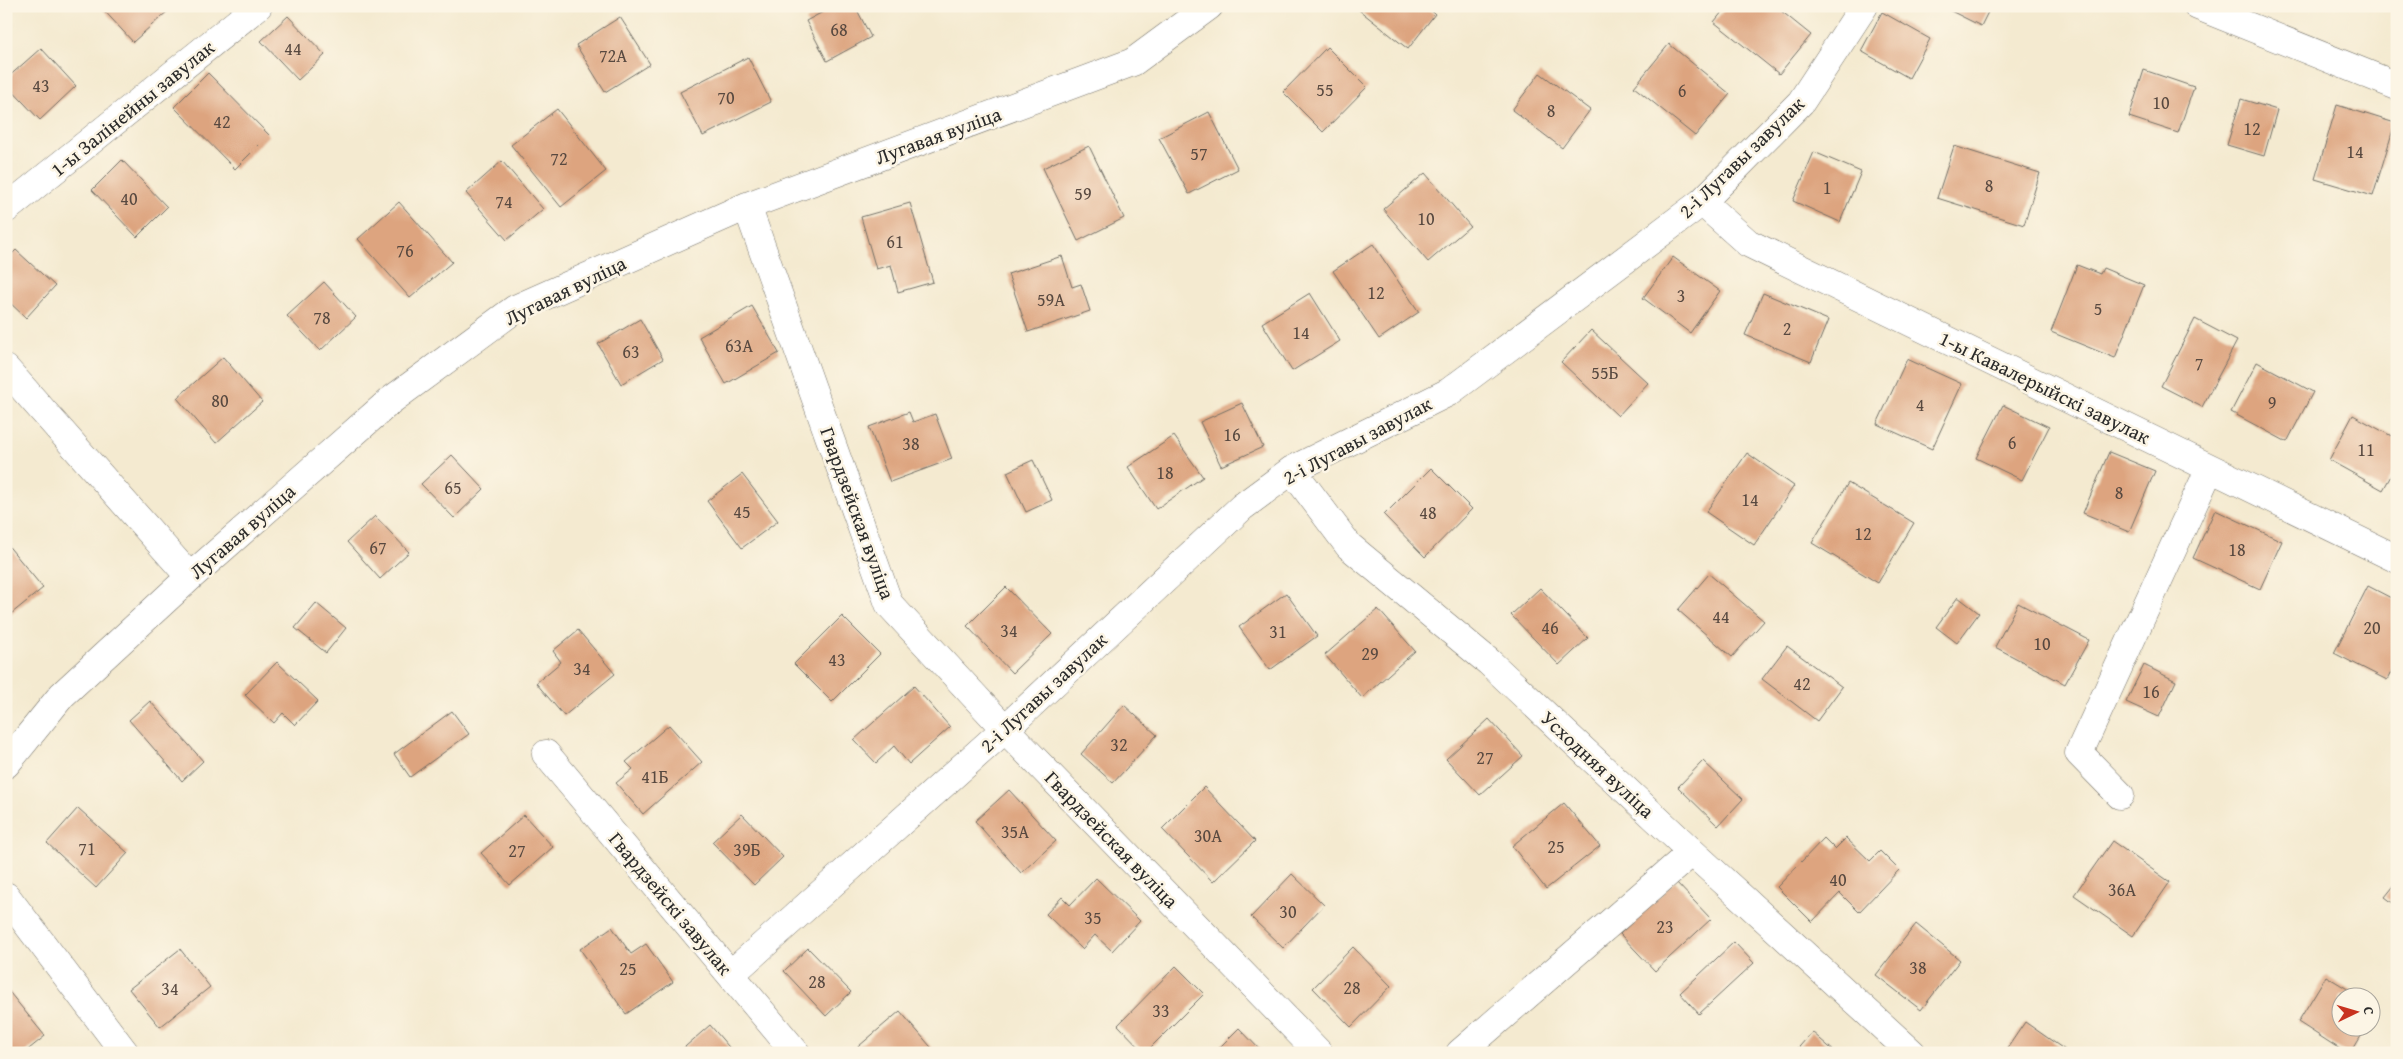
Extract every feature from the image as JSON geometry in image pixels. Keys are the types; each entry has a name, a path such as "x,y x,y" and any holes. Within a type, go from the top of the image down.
{"street":[{"name":"1-ы Залінейны завулак","path":"6,209 258,6"},
{"name":"Лугавая вуліца","path":"6,764 62,695 190,577 390,401 515,309 747,206 1133,62 1209,6"},
{"name":"2-і Лугавы завулак","path":"730,974 1005,728 1242,507 1292,470 1449,392 1702,202 1802,102 1864,6"},
{"path":"2198,6 2397,86"},
{"name":"1-ы Кавалерыйскі завулак","path":"1702,202 1748,243 2397,559"},
{"name":"Гвардзейская вуліца","path":"747,206 889,604 1005,728 1319,1053"},
{"path":"6,369 190,577"},
{"path":"2120,795 2080,753 2210,468"},
{"name":"Усходняя вуліца","path":"1292,470 1349,546 1489,662 1692,852 1912,1053"},
{"name":"Гвардзейскі завулак","path":"546,754 796,1053"},
{"path":"1460,1053 1692,852"},
{"path":"6,896 125,1053"}],"building":[{"path":"100,6 167,6 170,9 133,42"},
{"path":"834,6 855,6 871,37 827,61 806,21"},
{"path":"1354,6 1426,6 1435,14 1408,49"},
{"path":"1727,6 1775,6 1811,35 1779,74 1714,22"},
{"path":"1941,6 1991,6 1981,26"},
{"path":"1882,12 1930,39 1909,78 1861,51"},
{"path":"288,16 325,55 298,80 261,41"},
{"path":"620,17 650,64 605,92 576,45"},
{"path":"1669,44 1730,94 1695,136 1634,87"},
{"path":"1327,47 1367,87 1323,132 1283,92"},
{"path":"41,48 76,86 40,120 6,84 6,79"},
{"path":"748,57 771,102 703,136 680,92"},
{"path":"2144,70 2194,87 2178,133 2129,117"},
{"path":"208,73 269,135 235,169 174,107"},
{"path":"1540,73 1590,110 1562,148 1512,110"},
{"path":"2241,99 2277,110 2264,156 2227,145"},
{"path":"2337,105 2395,123 2373,196 2315,179"},
{"path":"557,109 606,171 561,207 511,145"},
{"path":"1209,112 1238,169 1189,194 1159,138"},
{"path":"1089,146 1124,218 1078,241 1043,168"},
{"path":"1954,146 2040,173 2024,225 1937,198"},
{"path":"1814,152 1861,172 1840,222 1793,201"},
{"path":"122,160 167,207 137,237 92,190"},
{"path":"502,161 543,209 507,240 466,193"},
{"path":"1425,173 1470,226 1428,262 1383,209"},
{"path":"399,202 452,262 410,298 358,239"},
{"path":"910,203 933,282 898,292 891,265 876,269 861,217"},
{"path":"1373,244 1419,312 1379,339 1333,271"},
{"path":"16,250 55,286 26,318 6,299 6,260"},
{"path":"1062,256 1072,287 1081,284 1090,311 1028,332 1008,274"},
{"path":"1673,257 1720,291 1690,333 1643,298"},
{"path":"2077,265 2100,274 2103,268 2144,285 2115,358 2051,332"},
{"path":"324,282 356,317 320,351 287,316"},
{"path":"1310,293 1340,341 1292,371 1262,323"},
{"path":"1763,293 1828,320 1811,362 1745,335"},
{"path":"752,306 779,353 726,384 699,337"},
{"path":"640,319 663,359 621,384 598,344"},
{"path":"2195,319 2237,341 2202,407 2161,386"},
{"path":"1591,330 1648,383 1618,416 1561,362"},
{"path":"223,357 262,402 216,443 177,398"},
{"path":"1907,359 1962,384 1932,449 1877,424"},
{"path":"2257,362 2313,392 2287,442 2231,412"},
{"path":"1242,403 1263,447 1221,466 1200,422"},
{"path":"2003,405 2049,427 2022,480 1976,458"},
{"path":"909,412 913,422 935,414 952,459 890,482 869,427"},
{"path":"2353,415 2397,439 2397,465 2383,490 2329,460"},
{"path":"1174,436 1203,477 1156,509 1128,467"},
{"path":"2109,452 2155,471 2129,532 2083,513"},
{"path":"1747,453 1794,486 1754,545 1706,512"},
{"path":"452,455 484,489 454,518 421,484"},
{"path":"1033,460 1052,500 1026,512 1007,472"},
{"path":"1431,468 1472,509 1425,557 1384,515"},
{"path":"742,474 778,521 742,548 707,501"},
{"path":"1848,483 1914,523 1878,583 1812,543"},
{"path":"2215,510 2282,541 2260,589 2193,558"},
{"path":"375,516 409,552 380,579 347,542"},
{"path":"6,543 43,588 6,618"},
{"path":"1709,574 1764,621 1732,657 1678,610"},
{"path":"2368,586 2397,601 2397,661 2387,680 2334,653"},
{"path":"1006,587 1052,634 1012,673 967,626"},
{"path":"1540,588 1588,638 1559,665 1511,615"},
{"path":"1286,593 1317,636 1270,670 1239,627"},
{"path":"1958,597 1979,613 1957,643 1936,627"},
{"path":"316,603 346,628 326,653 295,628"},
{"path":"2018,603 2089,640 2065,684 1995,647"},
{"path":"1378,609 1415,651 1362,698 1325,655"},
{"path":"842,616 880,654 832,702 794,664"},
{"path":"578,630 615,674 564,716 536,683 561,662 553,651"},
{"path":"1787,646 1842,687 1817,721 1762,679"},
{"path":"277,662 318,701 295,725 283,713 274,723 245,695"},
{"path":"2144,665 2176,681 2159,717 2126,702"},
{"path":"914,686 950,727 909,764 894,746 876,763 854,740"},
{"path":"150,701 203,761 182,781 129,720"},
{"path":"1124,705 1157,735 1113,783 1081,754"},
{"path":"452,711 469,734 410,777 394,754"},
{"path":"1489,719 1523,756 1480,795 1446,759"},
{"path":"669,725 702,762 643,814 616,783 633,769 626,762"},
{"path":"1703,761 1743,799 1718,826 1678,787"},
{"path":"1204,787 1255,841 1213,882 1162,829"},
{"path":"1009,790 1056,841 1021,873 975,821"},
{"path":"1564,803 1600,846 1546,889 1512,846"},
{"path":"78,808 128,853 96,888 47,843"},
{"path":"742,814 783,857 754,885 712,842"},
{"path":"524,815 553,847 510,885 481,853"},
{"path":"1824,838 1835,849 1846,838 1870,861 1880,851 1899,870 1859,912 1840,893 1812,922 1777,887"},
{"path":"2112,841 2170,882 2133,936 2074,895"},
{"path":"1292,874 1324,905 1283,948 1251,917"},
{"path":"1096,878 1140,921 1112,951 1095,935 1082,949 1046,914 1062,897 1070,905"},
{"path":"1675,881 1711,919 1655,971 1620,934"},
{"path":"2397,882 2397,906 2385,897"},
{"path":"1916,924 1960,960 1921,1010 1876,975"},
{"path":"612,927 631,954 646,944 673,982 626,1014 580,949"},
{"path":"1734,942 1754,963 1699,1014 1680,993"},
{"path":"1353,947 1391,986 1351,1027 1313,988"},
{"path":"808,948 851,992 826,1016 784,971"},
{"path":"180,949 210,987 160,1027 129,989"},
{"path":"1176,966 1204,994 1145,1053 1118,1025"},
{"path":"2326,976 2342,986 2330,986 2330,1036 2361,1036 2351,1053 2346,1053 2298,1022"},
{"path":"6,988 45,1036 24,1053 6,1053"},
{"path":"900,1011 936,1053 852,1052"},
{"path":"2025,1022 2065,1050 2063,1053 2004,1053"},
{"path":"710,1025 734,1053 678,1053"},
{"path":"1239,1028 1263,1053 1214,1053"},
{"path":"1812,1032 1836,1053 1794,1053"}]}
